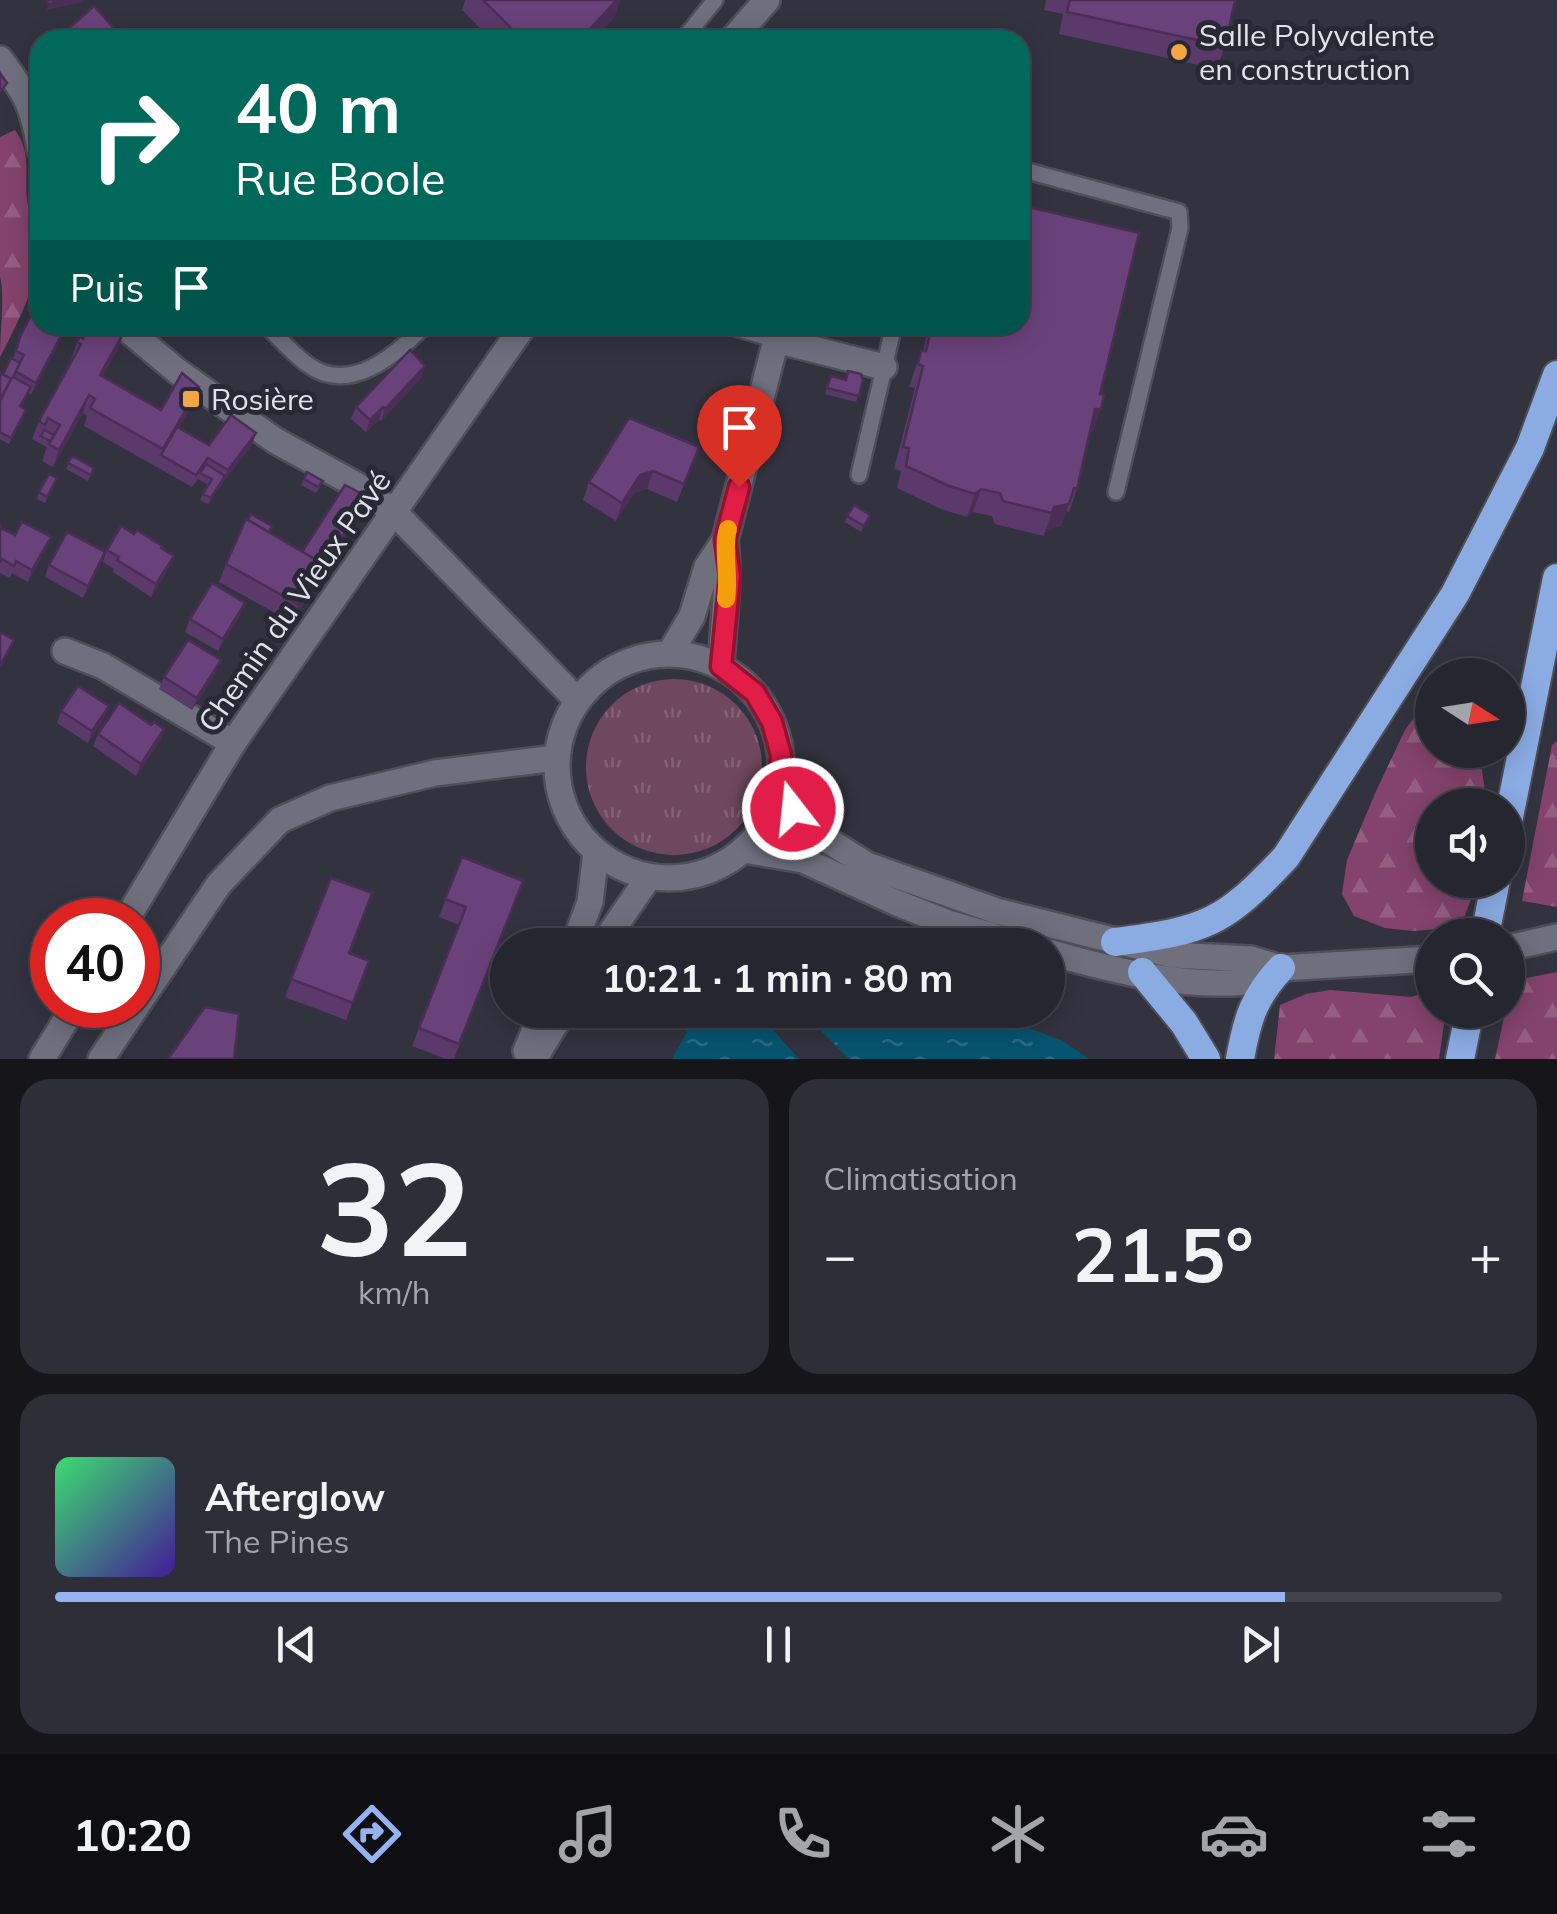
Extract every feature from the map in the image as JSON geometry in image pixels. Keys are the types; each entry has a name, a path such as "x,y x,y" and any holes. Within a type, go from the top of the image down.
{"highway":[{"path":"1116,942 1165,936 1208,924 1252,893 1286,857 1455,594 1530,448 1557,375"},
{"path":"1515,788 1557,578"},
{"path":"1240,1059 1253,1006 1261,990 1281,968"},
{"path":"1142,972 1184,1023 1206,1059"},
{"path":"1460,1059 1466,1028"}],"street":[{"path":"741,30 767,0"},
{"path":"0,60 30,101"},
{"path":"145,335 177,371 262,431 358,486 395,513 577,700"},
{"name":"Chemin du Vieux Pavé","path":"139,898 233,743 517,335"},
{"path":"670,653 692,616 707,567 725,540 776,340 884,367"},
{"path":"721,666 730,576 725,540"},
{"path":"65,651 104,666 233,743"},
{"path":"670,653 698,656 721,666 755,693 772,722 781,755 779,789 766,822 744,850 716,869 683,878 649,877 621,868 596,852 573,826 559,793 556,758 563,728 577,700 601,676 631,659 670,653"},
{"path":"102,1059 219,884 280,820 330,798 435,773 556,758"},
{"path":"779,789 810,828 866,865 996,911 1172,955 1252,960 1281,968 1415,960"},
{"path":"744,850 803,860 914,910 971,928"},
{"path":"580,928 590,902 596,852"},
{"path":"614,928 649,877"},
{"path":"1525,944 1557,937"},
{"path":"1065,956 1207,982 1248,982 1281,968"},
{"path":"42,1059 61,1028"},
{"path":"524,1059 536,1028"},
{"path":"534,1059 553,1028"}],"lane":[{"path":"690,30 715,0"},
{"path":"1030,173 1179,212 1180,228 1116,492"},
{"path":"276,335 309,367 344,376 378,366 414,335"},
{"path":"759,335 776,340"},
{"path":"859,474 892,335"}],"green space":[{"path":"15,130 25,155 30,292 0,357 2,304 0,137"},
{"path":"674,679 708,686 736,705 755,733 762,767 755,801 736,829 708,848 674,855 640,848 612,829 593,801 586,767 593,733 612,705 640,686"},
{"path":"1415,716 1415,768 1482,768 1485,788 1415,788 1415,898 1471,898 1464,918 1415,918 1414,931 1385,928 1354,916 1342,894 1347,860 1405,730"},
{"path":"1557,741 1557,907 1522,901 1552,745"},
{"path":"1557,972 1557,1059 1495,1059 1502,1028 1525,1028 1525,978"},
{"path":"1330,990 1415,996 1415,1028 1443,1028 1439,1059 1274,1059 1280,1005 1306,994"}],"water":[{"path":"689,1028 771,1028 799,1059 672,1059"},
{"path":"818,1028 1029,1028 1063,1041 1089,1059 849,1059"}],"building":[{"path":"483,0 617,0 589,30 513,30"},
{"path":"1070,0 1235,0 1225,46 1067,12"},
{"path":"94,6 115,30 67,30"},
{"path":"0,73 7,83 0,92"},
{"path":"1030,207 1139,233 1100,394 1104,395 1101,409 1095,409 1077,489 1074,488 1069,504 1054,507 1052,513 1003,501 1000,493 981,489 975,494 949,486 906,466 909,448 903,447 923,366 918,364 921,351 926,351 930,335 1030,335"},
{"path":"30,318 30,335 61,336 36,383 15,371 24,355 16,351"},
{"path":"85,335 122,335 100,375 161,410 182,373 199,387 163,449 90,408 95,399 89,395 59,450 49,444 60,425 48,418 45,425 39,421 81,344 77,342 80,337"},
{"path":"410,350 425,366 370,420 356,407"},
{"path":"11,358 20,363 13,377 31,387 20,406 26,410 11,438 0,432 0,401 11,379 3,374"},
{"path":"848,371 861,374 859,396 827,388 831,376 846,380"},
{"path":"0,373 11,379 0,400"},
{"path":"231,415 256,433 228,470 208,458 196,475 161,455 177,427 209,445"},
{"path":"629,418 699,447 684,484 653,471 640,475 622,503 589,482"},
{"path":"44,430 54,435 50,441 41,436"},
{"path":"72,456 94,468 91,475 68,463"},
{"path":"206,464 225,476 211,498 203,494 212,479 200,473"},
{"path":"307,472 323,481 318,487 304,479"},
{"path":"49,474 57,478 47,497 39,492"},
{"path":"345,485 362,494 364,503 321,569 323,564 302,552"},
{"path":"854,505 870,515 864,526 847,516"},
{"path":"251,514 272,526 269,532 248,520"},
{"path":"246,519 323,564 298,604 226,564"},
{"path":"0,522 1,528 15,535 22,522 51,537 32,570 16,561 14,566 2,559 0,562"},
{"path":"121,526 134,534 137,530 174,556 156,584 107,550"},
{"path":"67,532 105,552 88,586 49,565"},
{"path":"212,583 245,603 223,639 190,619"},
{"path":"0,632 14,640 0,666"},
{"path":"188,640 221,660 197,698 164,677"},
{"path":"78,686 109,706 92,731 61,711"},
{"path":"119,703 151,725 154,722 164,729 141,764 98,734"},
{"path":"462,857 523,881 505,928 490,928 490,965 459,1044 419,1028 466,907 445,899"},
{"path":"331,878 372,893 349,953 369,961 353,1003 291,979"},
{"path":"205,1007 239,1014 234,1059 168,1059"}],"slow traffic":[{"path":"726,599 730,576 725,540 728,529"}],"place":[{"name":"Salle Polyvalente en construction","path":"1179,52"},
{"name":"Rosière","path":"191,399"}],"route":[{"path":"739,487 725,540 730,576 721,666 755,693 772,722 781,755 779,789 793,809"}]}
